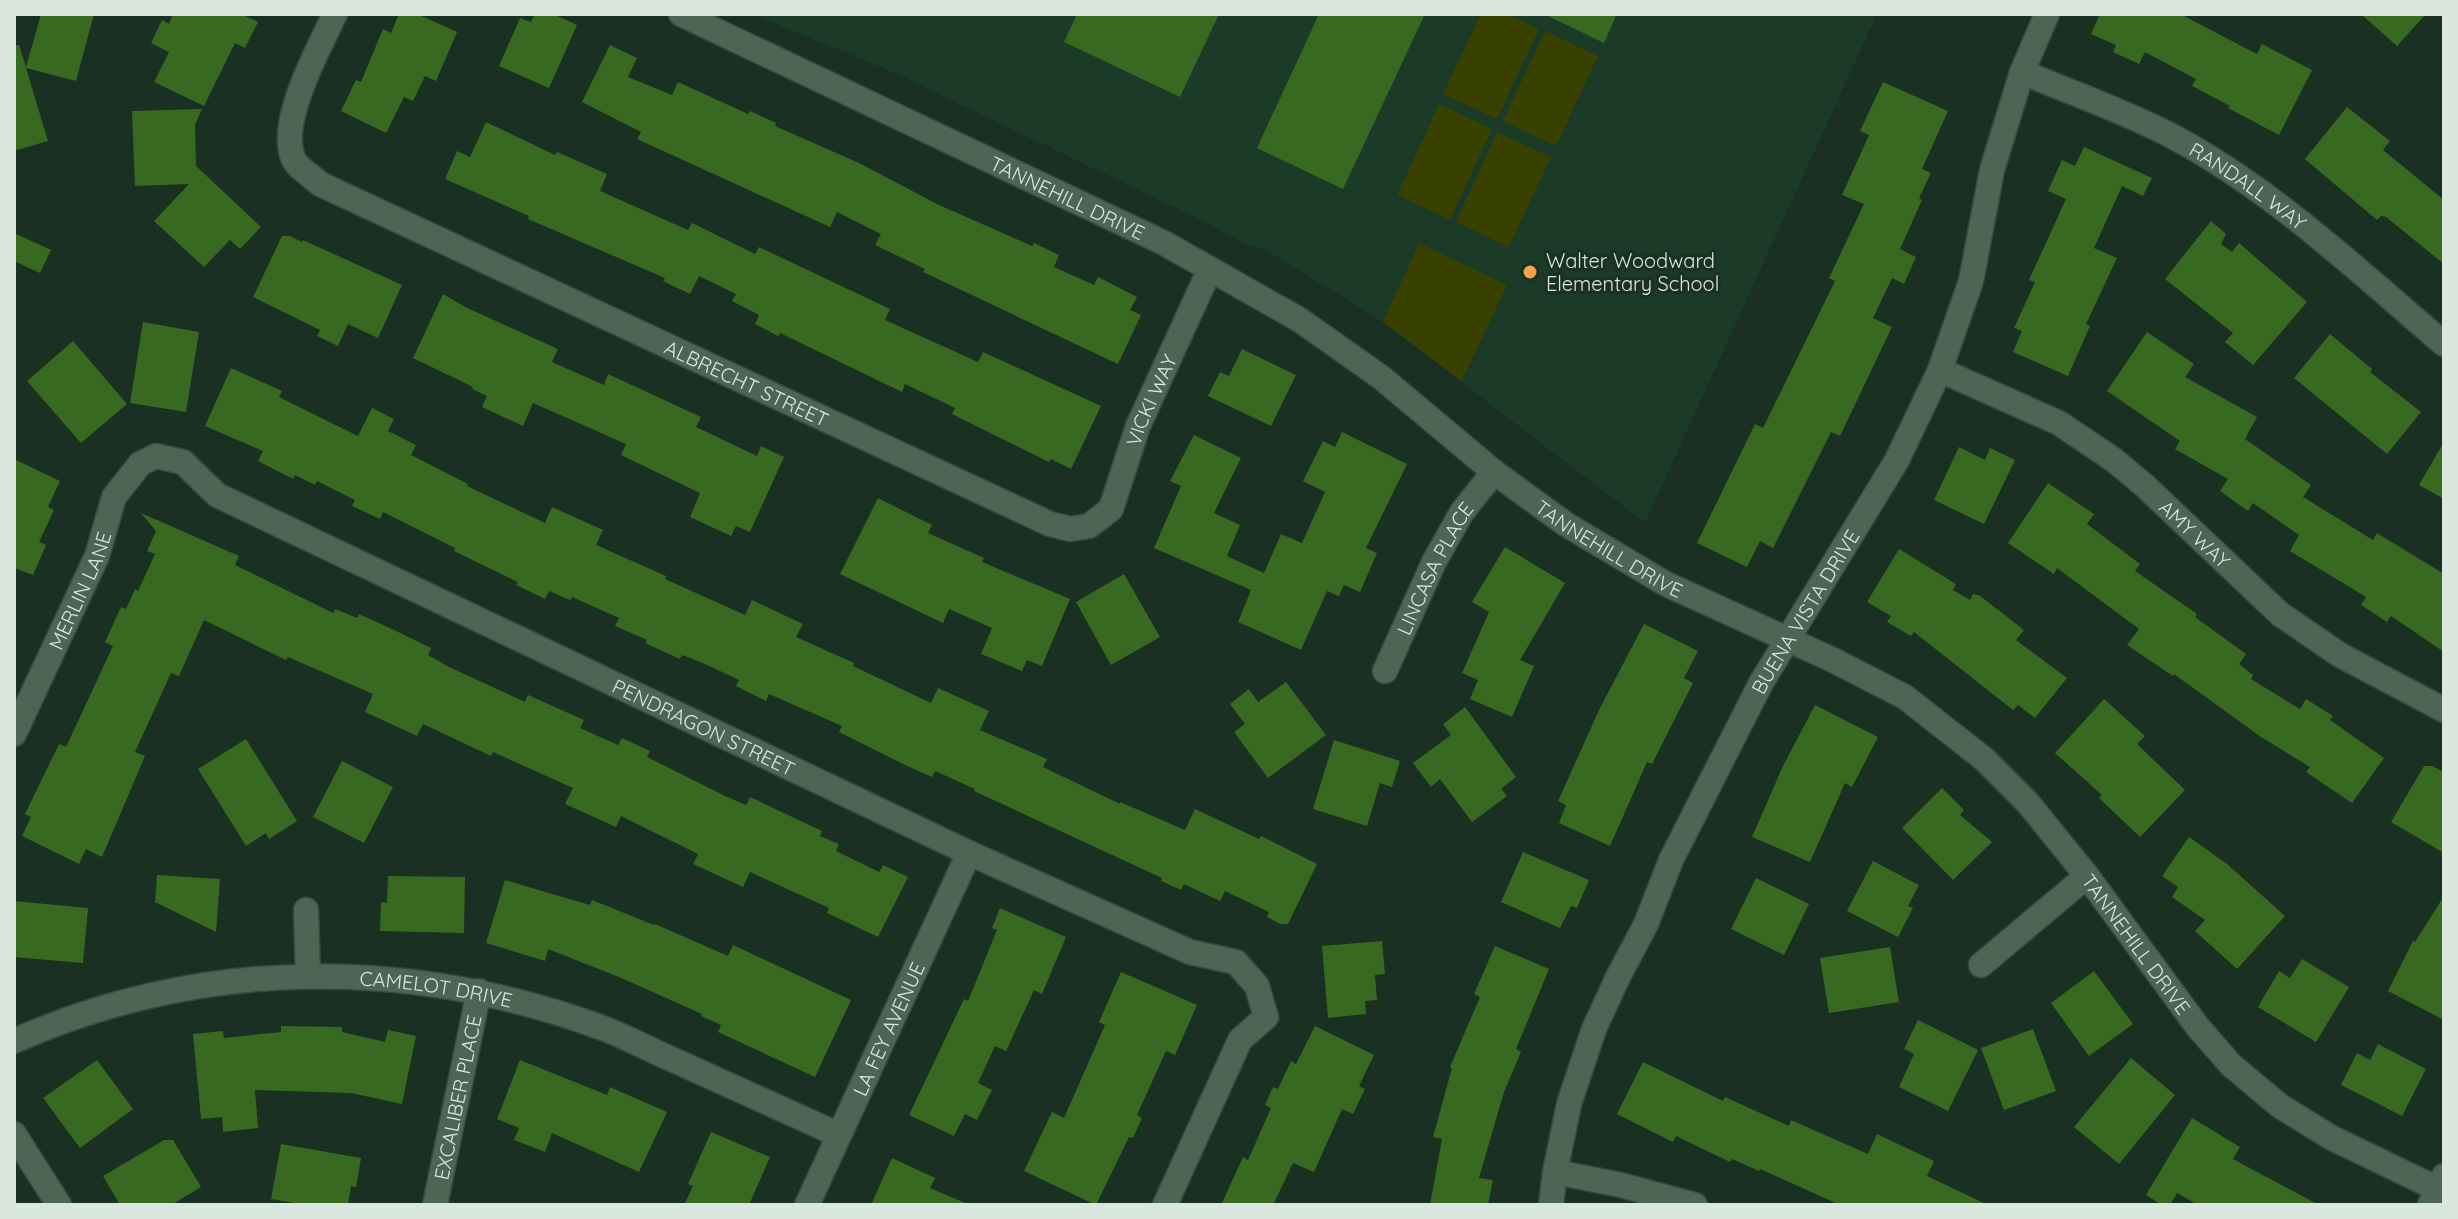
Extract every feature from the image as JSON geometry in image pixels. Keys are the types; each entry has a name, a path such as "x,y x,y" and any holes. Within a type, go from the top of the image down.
{"street":[{"name":"ALBRECHT STREET","path":"335,14 298,93 291,132 294,161 320,184 1050,524 1070,529 1089,526"},
{"name":"TANNEHILL DRIVE","path":"681,14 1105,213 1210,269 1300,320 1382,378 1494,472 1567,525 1666,584 1833,660 1905,697 1984,759 2028,803 2087,876 2197,1026 2231,1065 2280,1106 2332,1138 2439,1190"},
{"name":"BUENA VISTA DRIVE","path":"1551,1205 1569,1104 1594,1029 1646,924 1685,830 1787,640 1897,460 1940,370 1971,281 1992,170 2022,72 2047,14"},
{"name":"RANDALL WAY","path":"2022,72 2167,134 2244,180 2328,245 2444,344"},
{"name":"VICKI WAY","path":"1089,526 1111,509 1138,426 1210,269"},
{"name":"AMY WAY","path":"1940,370 2059,423 2114,460 2280,614 2340,655 2444,710"},
{"name":"MERLIN LANE","path":"14,734 97,556 114,497 140,464 156,456"},
{"name":"PENDRAGON STREET","path":"156,456 183,462 217,495 969,853 1190,952 1236,962 1257,986 1266,1017 1240,1040 1165,1205"},
{"name":"LINCASA PLACE","path":"1385,671 1434,562 1462,512 1494,472"},
{"name":"LA FEY AVENUE","path":"807,1205 969,853"},
{"path":"1981,965 2087,876"},
{"path":"306,910 308,976"},
{"name":"CAMELOT DRIVE","path":"14,1041 137,999 198,986 308,976 415,980 479,991 603,1028 839,1135"},
{"name":"EXCALIBER PLACE","path":"435,1205 479,991"},
{"path":"14,1134 59,1205"},
{"path":"1555,1172 1621,1185 1695,1205"}],"shaded area":[{"name":"Walter Woodward Elementary School","path":"752,14 1877,14 1645,523 1383,322 1266,250 1244,244 1207,223 895,73"}],"green space":[{"path":"1481,14 1507,14 1539,29 1497,119 1443,94"},
{"path":"1545,31 1598,56 1556,146 1503,121"},
{"path":"1439,104 1492,129 1450,220 1397,195"},
{"path":"1497,132 1551,157 1509,247 1456,222"},
{"path":"1419,243 1507,285 1462,381 1383,322"}],"building":[{"path":"41,14 94,14 76,81 26,68 48,141 14,151 14,45 19,45 26,67"},
{"path":"173,14 241,14 258,22 245,48 235,43 204,106 154,82 169,52 151,43 162,20 169,24"},
{"path":"399,14 417,14 457,32 436,81 425,76 413,101 404,97 386,133 341,111 356,80 361,82 383,29 391,33"},
{"path":"535,14 553,14 577,25 549,88 499,66 520,18 531,22"},
{"path":"1077,14 1219,14 1180,97 1064,42"},
{"path":"1319,14 1425,14 1343,189 1257,148"},
{"path":"1544,14 1617,14 1604,43"},
{"path":"2100,14 2180,14 2257,54 2262,44 2312,70 2279,135 2192,86 2196,79 2145,52 2139,64 2113,52 2116,45 2091,34"},
{"path":"2361,14 2426,14 2397,46"},
{"path":"610,45 637,58 628,77 672,95 678,82 748,114 750,111 939,205 1059,255 1054,267 1094,285 1098,277 1137,297 1130,310 1141,315 1118,364 923,272 925,269 875,245 881,234 837,212 830,227 637,139 641,132 582,102"},
{"path":"1883,82 1948,111 1922,169 1931,173 1900,249 1916,257 1904,284 1892,278 1873,318 1892,327 1840,436 1831,432 1773,548 1760,541 1747,567 1697,543 1755,424 1763,428 1835,281 1829,278 1864,204 1842,195 1869,135 1860,131"},
{"path":"2347,107 2390,141 2383,150 2444,200 2444,264 2386,217 2381,216 2377,220 2305,159"},
{"path":"202,109 195,125 196,166 261,227 240,249 230,240 204,267 154,221 189,184 135,186 132,111"},
{"path":"486,122 555,155 557,152 607,174 600,191 688,230 692,223 755,254 759,247 890,309 885,320 978,362 983,352 1101,406 1071,469 1051,459 1049,462 952,414 955,408 905,384 902,392 780,333 778,336 755,324 759,315 732,301 736,294 699,276 690,294 663,281 665,278 528,219 529,216 445,179 457,151 470,157"},
{"path":"2084,147 2152,178 2143,196 2122,186 2094,248 2117,258 2086,324 2090,326 2068,376 2013,352 2022,331 2014,328 2035,282 2029,280 2066,199 2048,191 2062,160 2075,166"},
{"path":"2211,221 2226,234 2221,244 2232,252 2239,243 2307,302 2253,365 2225,342 2233,333 2165,279"},
{"path":"14,233 51,250 40,273 14,261"},
{"path":"282,236 303,240 402,285 378,338 348,324 338,346 317,336 320,330 253,297"},
{"path":"443,294 558,349 552,362 604,385 608,374 701,417 696,427 757,456 761,446 784,457 750,532 736,526 731,536 690,517 700,493 621,455 626,444 533,403 523,426 482,407 487,396 473,387 413,358"},
{"path":"143,322 199,332 186,412 130,403"},
{"path":"2147,332 2194,364 2185,377 2257,417 2245,439 2311,485 2303,497 2373,540 2377,533 2444,574 2444,652 2391,616 2387,622 2361,605 2366,597 2290,551 2299,535 2253,503 2248,511 2220,491 2228,479 2175,449 2180,441 2107,391"},
{"path":"2330,334 2372,369 2370,372 2421,412 2387,454 2294,378"},
{"path":"73,341 127,404 81,443 27,381"},
{"path":"1242,349 1296,375 1271,426 1208,396 1220,372 1229,376"},
{"path":"231,368 282,391 279,397 358,436 372,408 394,419 388,431 416,445 411,455 467,486 545,523 552,507 603,530 596,545 745,615 752,600 803,624 796,637 931,703 938,688 989,711 980,730 1047,759 1043,767 1120,804 1185,830 1195,809 1259,839 1261,836 1317,864 1288,924 1280,924 1267,917 1269,912 1225,891 1220,901 1184,884 1181,890 1161,881 1162,878 975,789 935,771 932,777 903,764 839,732 842,726 769,694 766,701 736,686 739,680 703,663 682,655 680,659 645,643 647,640 615,626 619,618 572,597 570,600 549,591 545,599 383,512 380,519 352,506 355,500 317,481 315,485 295,475 293,479 258,461 263,451 205,426"},
{"path":"1342,432 1407,464 1366,548 1377,553 1360,592 1344,585 1339,596 1327,591 1301,650 1238,622 1251,590 1154,548 1181,486 1170,481 1194,435 1241,458 1214,513 1240,525 1227,556 1264,573 1281,534 1302,543 1325,492 1303,481 1323,441 1335,447"},
{"path":"2444,442 2444,499 2419,485"},
{"path":"1959,447 1985,460 1990,448 2015,460 1984,524 1934,500"},
{"path":"14,459 60,481 48,507 54,510 39,542 46,545 33,575 14,568"},
{"path":"2048,483 2094,514 2087,524 2140,564 2135,571 2197,614 2195,617 2246,654 2239,664 2253,675 2251,679 2300,709 2306,699 2333,716 2330,720 2384,758 2352,803 2306,772 2310,767 2127,645 2139,629 2057,568 2054,574 2008,543"},
{"path":"878,498 932,525 928,533 984,558 982,562 1070,599 1042,666 1027,660 1022,671 981,654 992,628 949,609 943,623 840,574"},
{"path":"141,513 239,556 235,565 333,613 335,609 357,618 359,614 392,629 431,648 428,655 449,667 525,702 528,695 584,720 580,728 618,745 622,738 650,751 647,757 725,796 746,805 750,797 822,831 820,836 839,844 836,851 879,872 883,865 908,877 878,937 827,913 829,908 750,872 743,887 693,864 698,854 621,816 616,827 565,804 573,788 493,752 491,756 423,724 417,736 365,712 373,694 288,657 286,660 204,620 179,676 171,673 135,752 145,756 102,857 86,849 79,864 22,836 31,817 25,814 59,744 66,747 113,646 105,642 121,607 126,609 135,589 138,591 155,554 147,551 156,531"},
{"path":"1505,547 1565,583 1520,660 1534,666 1512,717 1470,699 1478,680 1462,673 1489,612 1472,602"},
{"path":"1899,549 1956,584 1953,590 1970,600 1973,594 1979,595 2024,630 2016,640 2067,678 2035,718 2018,705 2013,710 1914,632 1911,636 1887,622 1891,616 1867,602"},
{"path":"1124,574 1160,637 1111,665 1076,602"},
{"path":"1644,624 1698,651 1684,678 1693,683 1652,764 1647,762 1610,846 1559,823 1566,805 1558,801 1600,708"},
{"path":"1286,682 1326,735 1268,778 1234,732 1245,724 1230,704 1249,689 1258,702"},
{"path":"2104,699 2145,736 2137,744 2185,790 2140,837 2099,798 2102,795 2055,753"},
{"path":"1815,705 1878,737 1852,787 1845,783 1810,862 1752,837 1783,766"},
{"path":"1465,707 1516,777 1501,789 1507,796 1472,822 1440,779 1431,787 1413,763 1451,735 1443,724"},
{"path":"246,739 297,821 269,839 266,833 246,846 198,769"},
{"path":"1334,740 1400,761 1392,787 1380,783 1367,826 1313,809"},
{"path":"342,761 393,787 364,843 313,817"},
{"path":"2424,766 2444,772 2444,853 2391,822"},
{"path":"1942,788 1964,810 1960,815 1992,842 1953,880 1902,828"},
{"path":"2189,837 2227,864 2285,916 2237,969 2195,931 2205,920 2172,897 2178,887 2162,876"},
{"path":"1523,852 1589,880 1577,908 1571,906 1560,928 1501,902"},
{"path":"1873,861 1919,885 1908,906 1913,908 1898,937 1847,911"},
{"path":"157,875 220,879 216,932 155,902"},
{"path":"388,876 465,877 464,933 380,931 381,902 387,903"},
{"path":"1756,878 1809,904 1784,955 1731,929"},
{"path":"505,880 590,905 592,900 728,956 733,945 851,1000 815,1077 718,1032 721,1025 702,1014 619,977 548,949 545,961 486,943"},
{"path":"2444,896 2444,1020 2388,991 2413,941"},
{"path":"14,901 88,908 83,963 14,957"},
{"path":"1000,908 1066,937 1042,994 1034,990 1006,1051 995,1046 978,1083 992,1090 977,1120 965,1114 954,1136 909,1115 964,999 968,1001 997,930 992,928"},
{"path":"1382,941 1385,974 1375,975 1377,1000 1365,1001 1366,1014 1328,1018 1322,946"},
{"path":"1495,946 1549,969 1516,1049 1521,1052 1504,1092 1479,1178 1493,1180 1488,1205 1430,1205 1442,1139 1433,1137 1450,1067 1480,997 1474,994"},
{"path":"1890,947 1899,1002 1829,1013 1820,958"},
{"path":"2302,959 2349,987 2316,1042 2258,1007 2279,971 2290,978"},
{"path":"2094,971 2133,1024 2089,1056 2051,1003"},
{"path":"1121,972 1197,1005 1175,1055 1166,1051 1137,1115 1142,1118 1133,1138 1129,1137 1096,1205 1024,1171 1052,1112 1064,1118 1105,1025 1099,1022"},
{"path":"1918,1020 1978,1050 1948,1111 1899,1087 1914,1054 1904,1049"},
{"path":"281,1026 342,1027 342,1032 385,1042 388,1030 416,1036 402,1104 351,1093 255,1090 258,1128 223,1132 222,1117 201,1119 193,1034 223,1031 224,1038 281,1032"},
{"path":"1315,1026 1374,1055 1359,1086 1365,1089 1353,1114 1342,1109 1314,1172 1293,1163 1273,1205 1221,1205 1243,1157 1248,1160 1271,1108 1265,1105 1273,1087 1278,1089 1291,1061 1296,1064"},
{"path":"2033,1029 2056,1091 2004,1110 1981,1048"},
{"path":"2378,1044 2426,1069 2402,1116 2341,1085 2357,1053 2370,1060"},
{"path":"2131,1058 2175,1095 2119,1164 2074,1127"},
{"path":"97,1060 133,1109 80,1148 43,1098"},
{"path":"520,1060 607,1095 610,1087 667,1112 639,1172 552,1133 545,1152 514,1140 519,1128 497,1119"},
{"path":"1643,1062 1723,1101 1725,1097 1789,1126 1791,1120 1868,1154 1877,1134 1934,1161 1927,1176 1988,1205 1840,1205 1760,1169 1732,1159 1730,1162 1676,1136 1673,1142 1617,1114"},
{"path":"2192,1118 2240,1147 2233,1159 2319,1205 2198,1205 2177,1193 2170,1205 2162,1205 2146,1195"},
{"path":"711,1132 770,1157 749,1205 684,1205 693,1186 688,1184"},
{"path":"164,1140 173,1140 201,1187 171,1205 120,1205 103,1176"},
{"path":"281,1144 361,1158 356,1187 351,1186 348,1205 306,1205 271,1199"},
{"path":"892,1158 935,1178 930,1188 970,1205 871,1205"}],"place":[{"name":"Walter Woodward Elementary School","path":"1530,272"}]}
